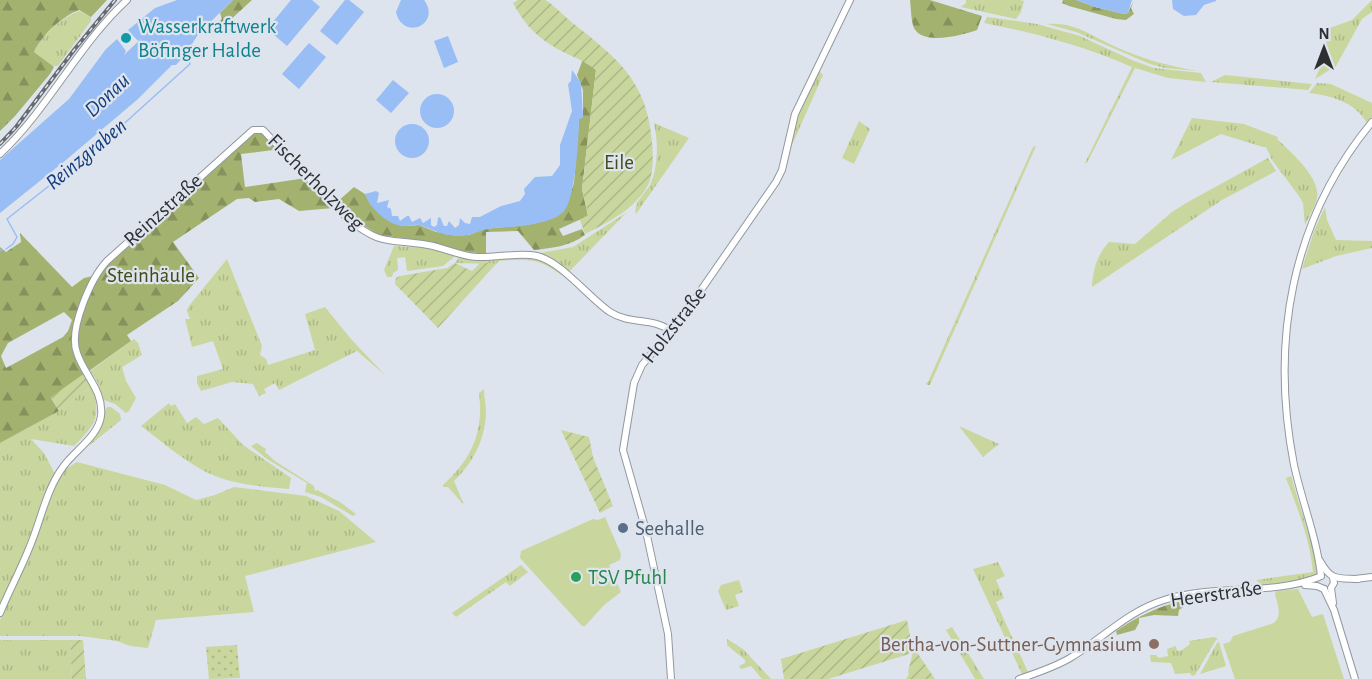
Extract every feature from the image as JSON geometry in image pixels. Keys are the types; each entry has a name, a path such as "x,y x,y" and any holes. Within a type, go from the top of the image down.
{"street":[{"path":"0,154 22,131 86,46 127,0"},
{"name":"Holzstraße","path":"671,679 668,634 644,523 624,456 623,442 635,378 642,365 671,331 776,182 782,170 795,114 850,0"},
{"path":"1354,679 1294,466 1284,393 1283,362 1294,283 1305,243 1322,200 1343,162 1372,122"},
{"name":"Fischerholzweg","path":"258,128 277,143 347,218 378,239 395,243 427,245 474,257 536,256 550,262 618,316 636,322 658,324 671,331"},
{"name":"Reinzstraße","path":"0,613 30,547 56,477 96,429 99,421 101,404 95,387 77,354 74,340 77,323 94,276 107,261 193,182 258,128"},
{"name":"Heerstraße","path":"1019,679 1064,662 1134,613 1153,604 1188,594 1372,577"}],"green space":[{"path":"0,0 107,0 91,17 79,10 66,17 42,39 34,52 54,67 0,131"},
{"path":"233,0 252,0 215,34 212,30 222,19 220,13"},
{"name":"Eile","path":"518,0 545,0 551,4 617,61 637,87 644,103 652,147 649,183 630,207 585,234 580,220 588,215 582,189 596,70 539,37 529,27 513,3"},
{"path":"910,0 930,0 982,16 977,30 944,38 926,37 914,28"},
{"path":"966,0 1024,1 1016,19 961,7"},
{"path":"1063,0 1076,0 1124,14 1128,13 1134,0 1131,8 1134,14 1126,20 1116,19 1069,6 1062,3"},
{"path":"1372,0 1372,12 1362,19 1336,66 1315,79 1326,54 1327,29 1352,20"},
{"path":"79,11 91,17 91,21 58,66 52,66 34,52 53,28"},
{"path":"987,17 1037,24 1080,36 1154,68 1201,73 1206,82 1168,78 1135,68 1085,163 1132,67 1060,41 984,23"},
{"path":"1047,24 1075,27 1136,55 1197,71 1150,64 1076,32"},
{"path":"583,59 596,70 582,189 588,216 559,229 563,236 582,229 585,235 579,239 561,246 534,250 518,231 486,232 486,254 462,251 432,242 379,235 352,218 351,212 343,211 336,203 354,187 365,194 371,205 405,226 419,225 436,232 469,235 484,229 527,225 557,216 567,205 574,183 579,119 583,117 583,90 577,75"},
{"path":"819,71 823,75 788,154 798,113"},
{"path":"1225,75 1312,84 1308,90 1211,82"},
{"path":"1317,83 1331,84 1372,103 1372,117 1367,123 1356,110 1342,101 1309,93"},
{"path":"1192,118 1244,124 1278,137 1277,139 1310,174 1317,190 1316,201 1305,225 1303,203 1272,160 1266,147 1221,134 1171,160"},
{"path":"859,121 870,129 854,164 842,158"},
{"path":"654,123 689,138 636,214 638,202 650,185 655,170 657,146"},
{"name":"Steinhäule","path":"254,132 261,132 276,147 273,150 241,154 245,187 306,178 334,208 299,211 279,199 255,202 249,198 237,199 173,242 199,278 178,301 127,335 131,341 51,398 59,411 0,443 0,247 6,252 21,242 20,233 72,287 84,278 97,275 154,220","holes":["64,312 72,320 63,337 6,368 1,356 8,343"]},
{"path":"1036,146 930,385 927,385 1033,147"},
{"path":"1268,158 1276,171 1222,200 1092,287 1096,263 1109,242 1135,244 1172,212"},
{"path":"1325,207 1327,220 1336,240 1372,241 1372,248 1336,256 1302,269 1314,231"},
{"path":"626,213 568,273 540,253 573,247"},
{"path":"394,246 428,248 453,254 454,257 443,266 407,271 405,257 397,258 398,270 393,273 392,277 387,277 384,270"},
{"path":"460,256 488,259 529,257 543,261 562,273 605,311 565,278 541,263 520,260 499,261 496,264 455,263"},
{"path":"227,259 262,346 260,355 266,359 268,365 315,350 305,314 325,307 386,376 357,351 279,390 275,383 264,389 266,393 259,396 253,384 232,382 201,391 197,383 197,376 223,369 213,341 192,347 185,319 190,319 187,311 189,306"},
{"path":"481,262 496,264 438,328 395,284 396,278 400,276 447,268 455,263 472,271"},
{"path":"134,339 142,355 122,367 126,381 136,398 126,413 115,404 104,400 97,381 90,371"},
{"path":"85,373 92,385 59,411 51,397"},
{"path":"92,385 96,405 95,419 88,431 74,446 31,439 44,453 55,474 0,608 0,443 59,411"},
{"path":"484,389 486,413 480,442 467,467 454,481 464,505 448,487 443,485 462,465 474,443 480,420 479,393"},
{"path":"169,403 171,406 175,404 187,423 196,417 204,424 218,418 243,445 291,478 289,489 233,482 195,466 176,453 141,426"},
{"path":"107,407 111,407 120,414 121,420 90,445 89,441"},
{"path":"959,426 999,444 983,457"},
{"path":"561,430 589,437 593,457 613,506 600,513"},
{"path":"257,443 266,449 265,452 275,461 314,486 315,491 340,502 356,514 353,516 321,497 305,492 307,483 267,459 251,446"},
{"path":"77,462 165,485 196,500 234,487 306,496 339,511 376,542 245,576 254,612 156,620 148,648 81,636 0,636 3,611 31,550 55,485 64,470"},
{"path":"1291,476 1316,559 1318,574 1302,581 1262,585 1256,580 1313,572 1306,536 1286,478"},
{"name":"TSV Pfuhl","path":"605,517 621,554 620,560 609,565 621,592 604,605 585,626 582,626 520,558 521,551 593,519 598,520"},
{"path":"998,562 1005,576 996,580 1004,598 996,602 1028,672 1022,674 973,569"},
{"path":"521,565 528,572 510,586 506,582 456,617 452,613"},
{"path":"739,580 743,592 735,595 739,606 726,610 718,591 721,585"},
{"path":"1298,589 1312,617 1323,614 1344,679 1235,679 1223,644 1230,642 1233,636 1274,623 1279,613 1276,591"},
{"path":"1183,601 1185,606 1179,610 1178,616 1154,615 1139,618 1135,630 1117,635 1116,631 1140,617 1156,609"},
{"path":"907,620 911,641 908,643 909,654 828,679 784,679 781,659"},
{"path":"952,627 984,679 975,679 946,630"},
{"path":"1214,637 1218,639 1195,675 1175,674 1171,663 1151,662 1150,655 1156,655 1159,658 1168,656 1167,649 1176,646 1177,651 1182,650 1190,644 1189,641"},
{"path":"727,639 743,649 771,679 762,679 751,666 741,669 739,666 745,663 745,660 727,645"},
{"path":"0,640 70,640 72,679 0,679"},
{"path":"70,640 83,640 86,679 72,679"},
{"path":"1219,642 1226,666 1200,674 1217,643"},
{"path":"237,645 240,678 209,679 206,647"},
{"path":"914,648 935,679 906,679"}],"water":[{"name":"Donau","path":"177,0 233,0 199,33 176,65 172,65 138,99 0,213 0,160 69,99 106,49 117,39 126,51 124,55 142,38 138,41 128,30 155,8"},
{"path":"291,0 312,0 320,7 287,46 267,29"},
{"path":"345,0 349,0 364,12 337,45 320,31"},
{"path":"401,0 424,0 428,9 425,22 413,28 400,21 396,12"},
{"path":"1076,0 1132,0 1128,13 1124,14"},
{"path":"1172,0 1216,1 1204,5 1196,15 1184,16 1173,9"},
{"path":"448,36 458,62 444,68 434,41"},
{"path":"309,43 326,57 299,89 282,74"},
{"path":"572,70 581,83 583,117 579,119 574,182 568,204 559,216 542,222 454,236 419,225 395,224 379,214 371,204 365,194 376,191 379,193 377,203 389,200 387,207 391,209 392,216 398,216 400,221 407,216 412,222 420,218 423,223 431,218 431,225 434,227 440,217 444,226 447,226 449,221 455,228 459,225 460,218 470,224 472,217 480,217 501,206 520,201 525,194 524,189 535,177 552,176 560,165 560,145 572,111 568,84 571,81"},
{"path":"393,80 409,93 391,113 376,100"},
{"path":"437,94 449,99 454,111 449,123 437,128 425,123 420,111 425,99"},
{"path":"412,124 424,129 429,141 424,153 412,158 400,153 395,141 400,129"}],"waterway":[{"name":"Reinzgraben","path":"6,249 17,237 7,219 97,148 190,64 189,61"}],"railway":[{"path":"0,144 16,127 115,0"}],"place":[{"name":"Wasserkraftwerk Böfinger Halde","path":"126,38"},
{"name":"Seehalle","path":"623,528"},
{"name":"TSV Pfuhl","path":"576,577"},
{"name":"Bertha-von-Suttner-Gymnasium","path":"1154,644"}]}
